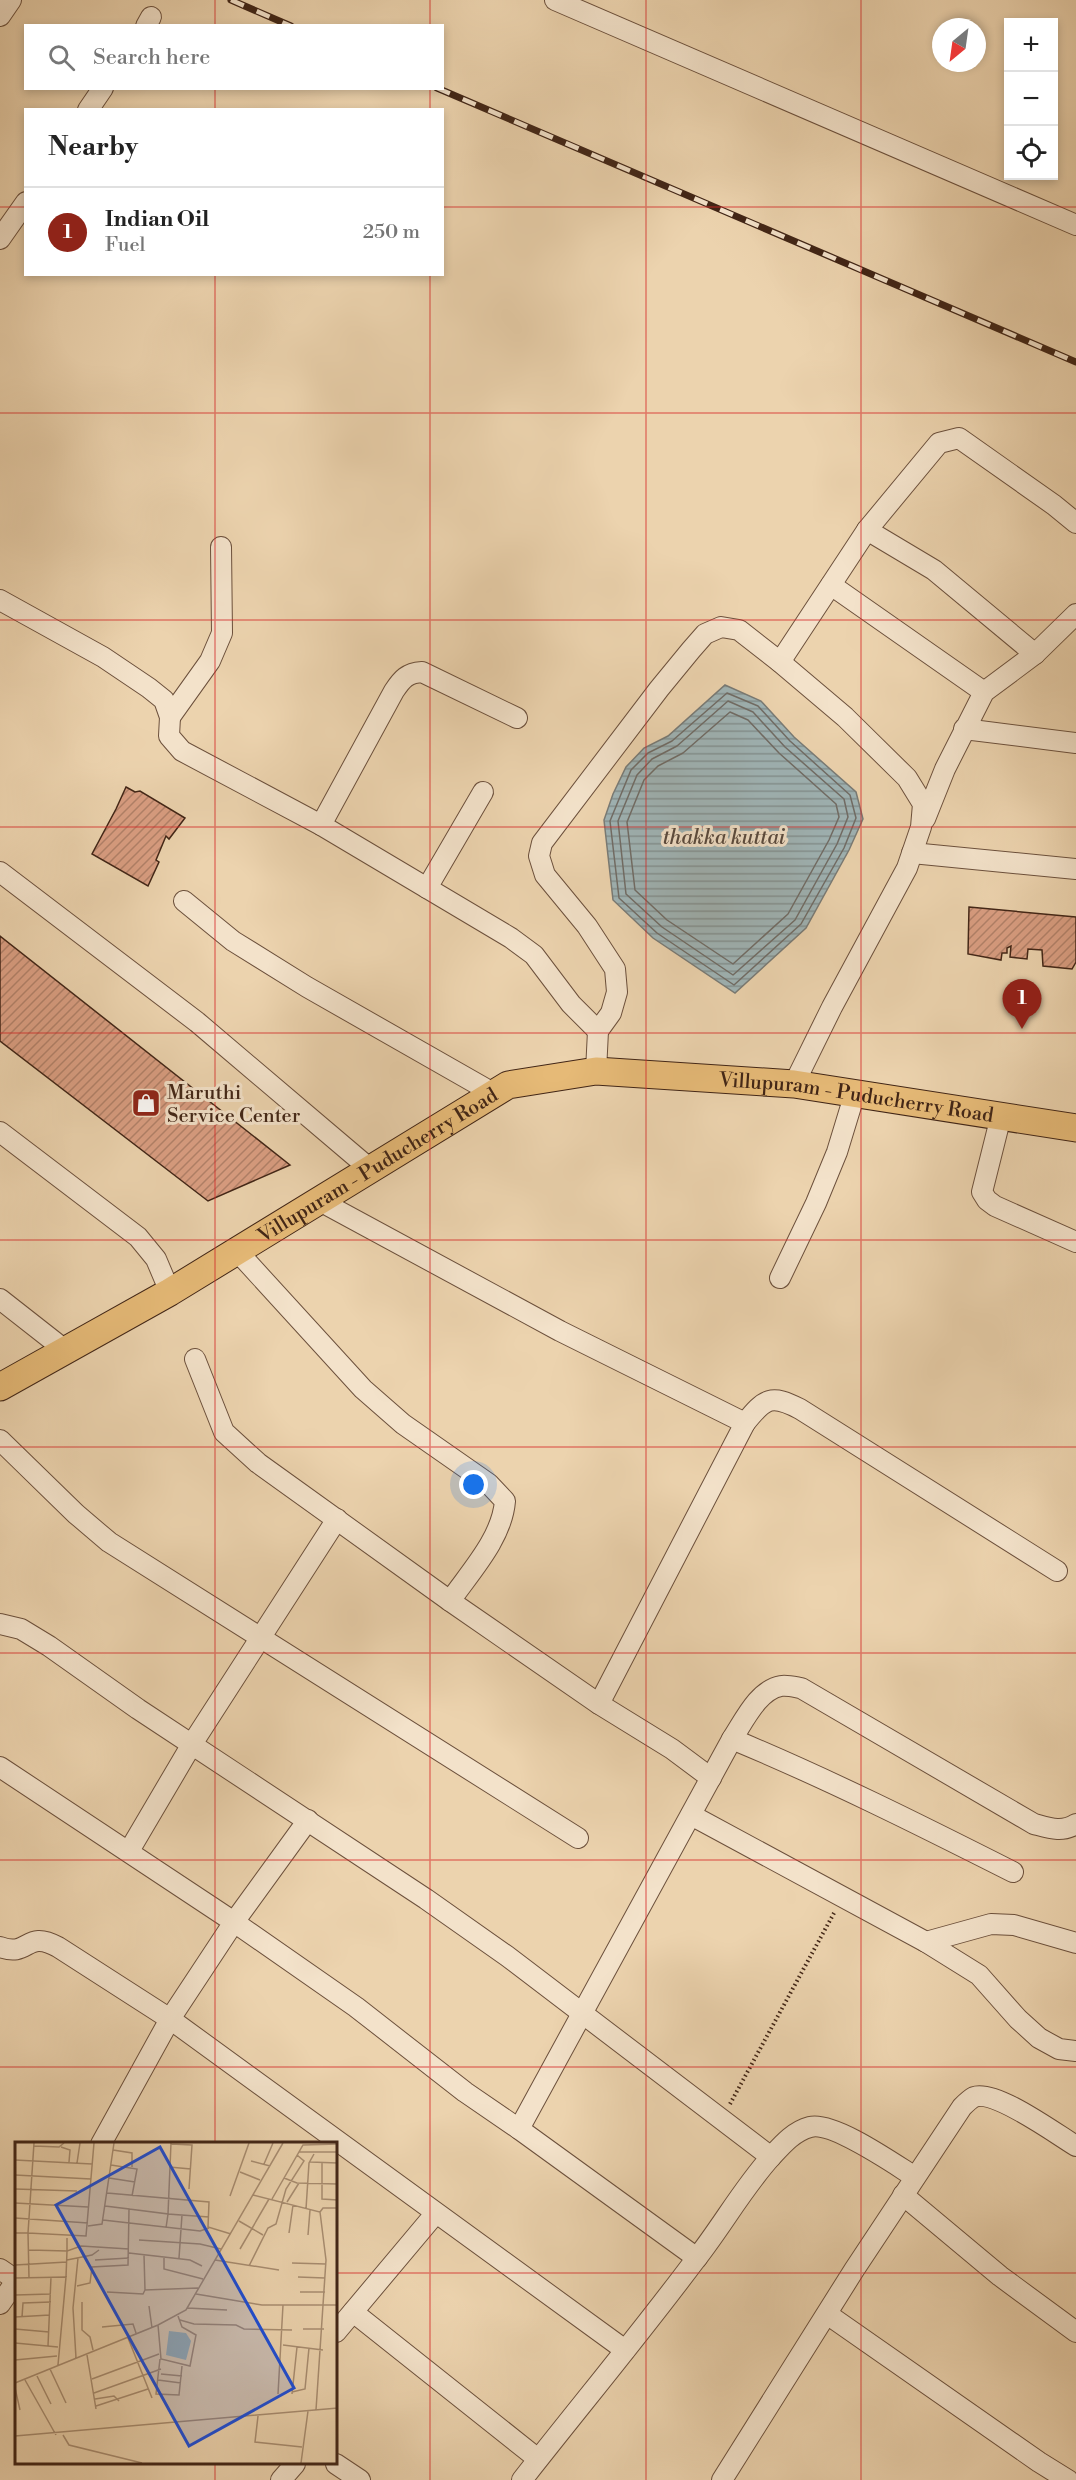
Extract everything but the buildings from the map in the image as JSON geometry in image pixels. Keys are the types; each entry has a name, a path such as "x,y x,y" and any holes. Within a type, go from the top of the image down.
{"highway":[{"name":"Villupuram - Puducherry Road","path":"0,1387 170,1292 493,1092 508,1085 596,1071 794,1084 1076,1128"}],"street":[{"path":"0,16 11,0"},
{"path":"555,0 1076,225"},
{"path":"89,108 102,90"},
{"path":"0,239 13,209"},
{"path":"780,662 867,530 939,443 959,438 1054,505 1076,524"},
{"path":"867,530 934,570 1035,654"},
{"path":"170,717 210,661 222,633 221,547"},
{"path":"831,585 984,692"},
{"path":"0,600 71,638 135,677 164,700 170,717 169,736 182,751 321,825 511,938 534,956 571,1004 598,1031"},
{"path":"794,1084 832,1007 907,868 921,828 964,729 984,692 1035,654 1076,614"},
{"path":"596,1071 598,1031 611,1013 617,992 615,969 587,926 546,875 539,856 542,843 658,689 705,634 721,627 739,630 845,717 907,778 923,804 921,828"},
{"path":"321,825 394,691 402,679 410,673 422,672 517,718"},
{"path":"964,729 1076,743"},
{"path":"427,888 483,792"},
{"path":"912,853 1076,869"},
{"path":"0,872 197,1022 369,1168"},
{"path":"184,901 233,941 307,987 493,1092"},
{"path":"780,1278 816,1203 837,1152 855,1093"},
{"path":"1001,1116 982,1192 995,1206 1076,1242"},
{"path":"0,1132 138,1237 156,1259 170,1292"},
{"path":"318,1200 560,1331 745,1423"},
{"path":"237,1251 363,1389 403,1424 489,1484 505,1501 504,1515 498,1531 450,1601"},
{"path":"0,1299 65,1350"},
{"path":"195,1359 224,1432 258,1463 450,1601 599,1704 672,1749 711,1778"},
{"path":"599,1704 745,1423 765,1402 781,1399 810,1415 1057,1571"},
{"path":"0,1440 76,1514 109,1542 578,1838"},
{"path":"129,1851 192,1744 337,1519"},
{"path":"0,1623 21,1629 444,1912 584,2014 771,2157"},
{"path":"519,2129 584,2014 732,1739 766,1692 782,1686 801,1688 1034,1824 1059,1830 1068,1829 1076,1824"},
{"path":"732,1739 801,1767 900,1814 1012,1872"},
{"path":"0,1767 129,1851 356,2007 465,2092 697,2258"},
{"path":"691,1815 926,1942 979,1975 1018,2019 1039,2038 1059,2049 1076,2051"},
{"path":"105,2136 170,2019 234,1922 308,1820"},
{"path":"926,1942 991,1924 1014,1925 1076,1943"},
{"path":"0,1947 11,1951 19,1950 32,1941 46,1940 170,2019 337,2142"},
{"path":"722,2480 903,2195 962,2107 974,2097 988,2097 1011,2107 1076,2146"},
{"path":"522,2480 697,2258 771,2157 797,2131 813,2126 832,2130 915,2177"},
{"path":"338,2143 625,2350"},
{"path":"903,2195 1000,2276 1076,2332"},
{"path":"338,2330 435,2214"},
{"path":"0,2269 15,2279"},
{"path":"0,2304 15,2282"},
{"path":"353,2312 538,2459"},
{"path":"827,2314 1068,2480"},
{"path":"338,2464 360,2480"},
{"path":"281,2480 293,2465"}],"path":[{"path":"722,2118 843,1898"}],"water":[{"name":"thakka kuttai","path":"725,685 761,701 794,737 856,792 863,819 849,850 806,928 735,993 653,938 613,900 604,820 626,767 644,748 668,736"}],"railway":[{"path":"231,0 286,24"},
{"path":"442,90 1076,362"}],"place":[{"name":"Indian Oil","path":"1022,1029"},
{"name":"Maruthi Service Center","path":"146,1103"}]}
